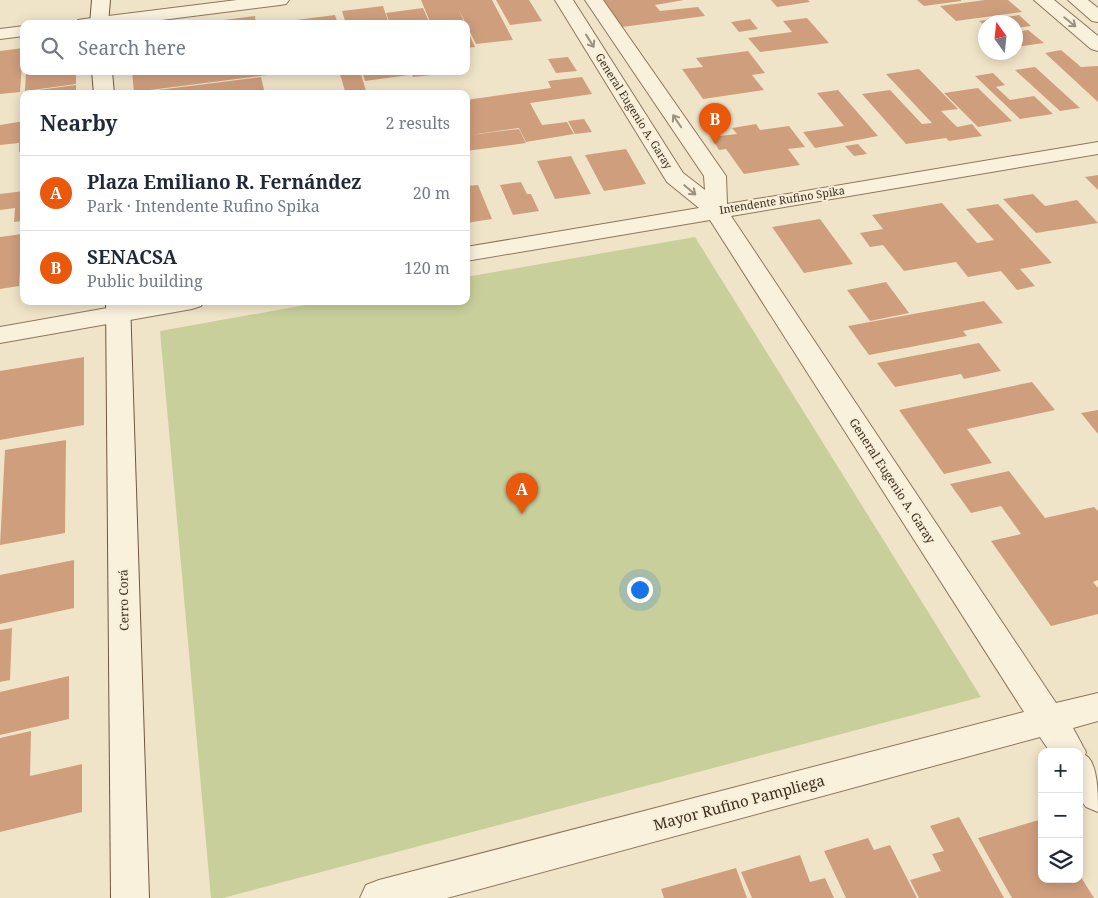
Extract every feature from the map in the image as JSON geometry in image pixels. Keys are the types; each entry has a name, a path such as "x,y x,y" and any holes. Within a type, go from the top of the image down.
{"street":[{"path":"95,20 101,0"},
{"path":"118,20 280,0"},
{"name":"General Eugenio A. Garay","path":"564,0 675,177 716,211 1066,748"},
{"path":"594,0 715,176 716,211"},
{"path":"1042,0 1098,45"},
{"path":"1077,0 1098,16"},
{"path":"0,34 20,32"},
{"path":"102,75 104,90"},
{"name":"Intendente Rufino Spika","path":"470,253 1098,148"},
{"path":"0,335 118,308 150,305"},
{"name":"Cerro Corá","path":"118,308 130,898"},
{"name":"Mayor Rufino Pampliega","path":"379,898 1098,707"},
{"path":"1083,774 1098,796"}],"green space":[{"path":"695,237 981,697 223,898 211,898 160,331 306,305 470,305 470,276"}],"building":[{"path":"421,0 492,0 513,40 476,44 470,32 470,20 464,20 459,10 463,20 429,20"},
{"path":"496,0 529,0 542,21 510,25"},
{"path":"604,0 684,0 655,5 660,11 698,7 705,16 622,27"},
{"path":"771,0 808,0 810,2 777,7"},
{"path":"917,0 961,0 961,1 924,6"},
{"path":"985,0 1008,0 1022,12 978,15 978,18 956,21 940,6"},
{"path":"383,6 388,20 345,20 342,11"},
{"path":"423,8 428,20 389,20 386,13"},
{"path":"335,15 337,20 296,20"},
{"path":"255,16 256,20 224,20"},
{"path":"807,18 829,43 760,52 748,38 792,32 783,21"},
{"path":"750,19 758,29 739,32 731,22"},
{"path":"1023,19 1031,26 1023,27"},
{"path":"1028,30 1044,43 1023,46 1023,31"},
{"path":"470,36 475,47 470,48"},
{"path":"20,48 20,92 0,94 0,51"},
{"path":"1061,50 1081,67 1098,66 1098,102 1045,53"},
{"path":"748,51 765,73 752,75 764,90 703,99 682,69 703,67 696,58"},
{"path":"568,57 577,71 556,73 548,59"},
{"path":"1035,67 1080,108 1060,111 1015,70"},
{"path":"919,69 958,109 941,111 957,127 972,124 982,136 949,141 946,138 906,144 862,94 890,90 922,124 932,123 886,74"},
{"path":"993,73 1005,85 996,87 1010,100 1034,96 1053,114 1020,119 975,76"},
{"path":"26,75 76,75 76,84 25,90"},
{"path":"132,75 267,75 150,90 134,90"},
{"path":"340,75 361,75 366,90 345,90"},
{"path":"363,75 409,75 365,81"},
{"path":"412,75 431,75 413,77"},
{"path":"261,77 264,90 158,90"},
{"path":"582,77 592,94 530,103 542,125 567,122 574,134 526,142 519,128 470,135 470,99 551,88 548,81"},
{"path":"76,85 76,90 38,90"},
{"path":"978,88 1012,121 978,127 944,93"},
{"path":"838,90 878,136 815,148 803,132 844,126 817,93"},
{"path":"584,119 592,132 575,134 568,121"},
{"path":"20,122 20,152 19,143 0,145 0,125"},
{"path":"756,124 760,130 789,126 805,147 788,149 800,165 744,174 726,149 719,150 711,137 737,134 732,128"},
{"path":"519,129 526,143 470,150 470,135"},
{"path":"858,144 867,154 854,156 845,146"},
{"path":"626,149 646,184 604,191 585,155"},
{"path":"571,156 591,194 555,199 537,161"},
{"path":"1098,175 1098,190 1085,177"},
{"path":"521,182 527,194 531,194 539,211 513,215 500,185"},
{"path":"478,185 492,219 470,222 470,186"},
{"path":"20,192 20,221 14,222 15,208 0,210 0,194"},
{"path":"1033,194 1045,206 1077,200 1098,223 1036,233 1003,199"},
{"path":"942,203 977,243 994,240 966,209 998,204 1052,263 1020,269 1035,286 1017,290 1001,271 968,277 956,262 904,271 883,245 870,247 860,233 883,229 872,215"},
{"path":"820,219 853,264 804,273 772,227"},
{"path":"20,234 19,286 0,289 0,237"},
{"path":"886,282 909,313 870,321 847,290"},
{"path":"984,301 1003,323 963,331 967,336 869,355 848,326"},
{"path":"979,343 1001,371 964,379 961,374 895,387 877,363"},
{"path":"84,357 84,425 0,440 0,371"},
{"path":"1032,382 1055,410 967,429 992,463 944,474 899,410"},
{"path":"1098,410 1098,434 1081,413"},
{"path":"66,440 65,533 0,545 5,450"},
{"path":"1009,471 1045,518 1094,507 1098,511 1098,580 1093,582 1098,588 1098,614 1051,626 991,541 1021,534 1001,506 971,513 950,484"},
{"path":"74,560 74,608 0,624 0,575"},
{"path":"12,628 10,680 0,682 0,630"},
{"path":"69,676 69,719 0,735 0,692"},
{"path":"31,731 30,776 82,764 82,812 0,832 0,738"},
{"path":"959,817 1004,898 919,898 910,880 941,871 932,854 944,851 930,826"},
{"path":"1038,820 1038,883 1083,883 1083,880 1094,898 1012,898 978,838"},
{"path":"868,838 874,850 890,845 917,898 846,898 824,851"},
{"path":"800,855 810,882 825,878 834,898 752,898 741,872"},
{"path":"736,868 747,898 664,898 661,889"}],"place":[{"name":"SENACSA","path":"715,144"},
{"name":"Plaza Emiliano R. Fernández","path":"522,514"}]}
